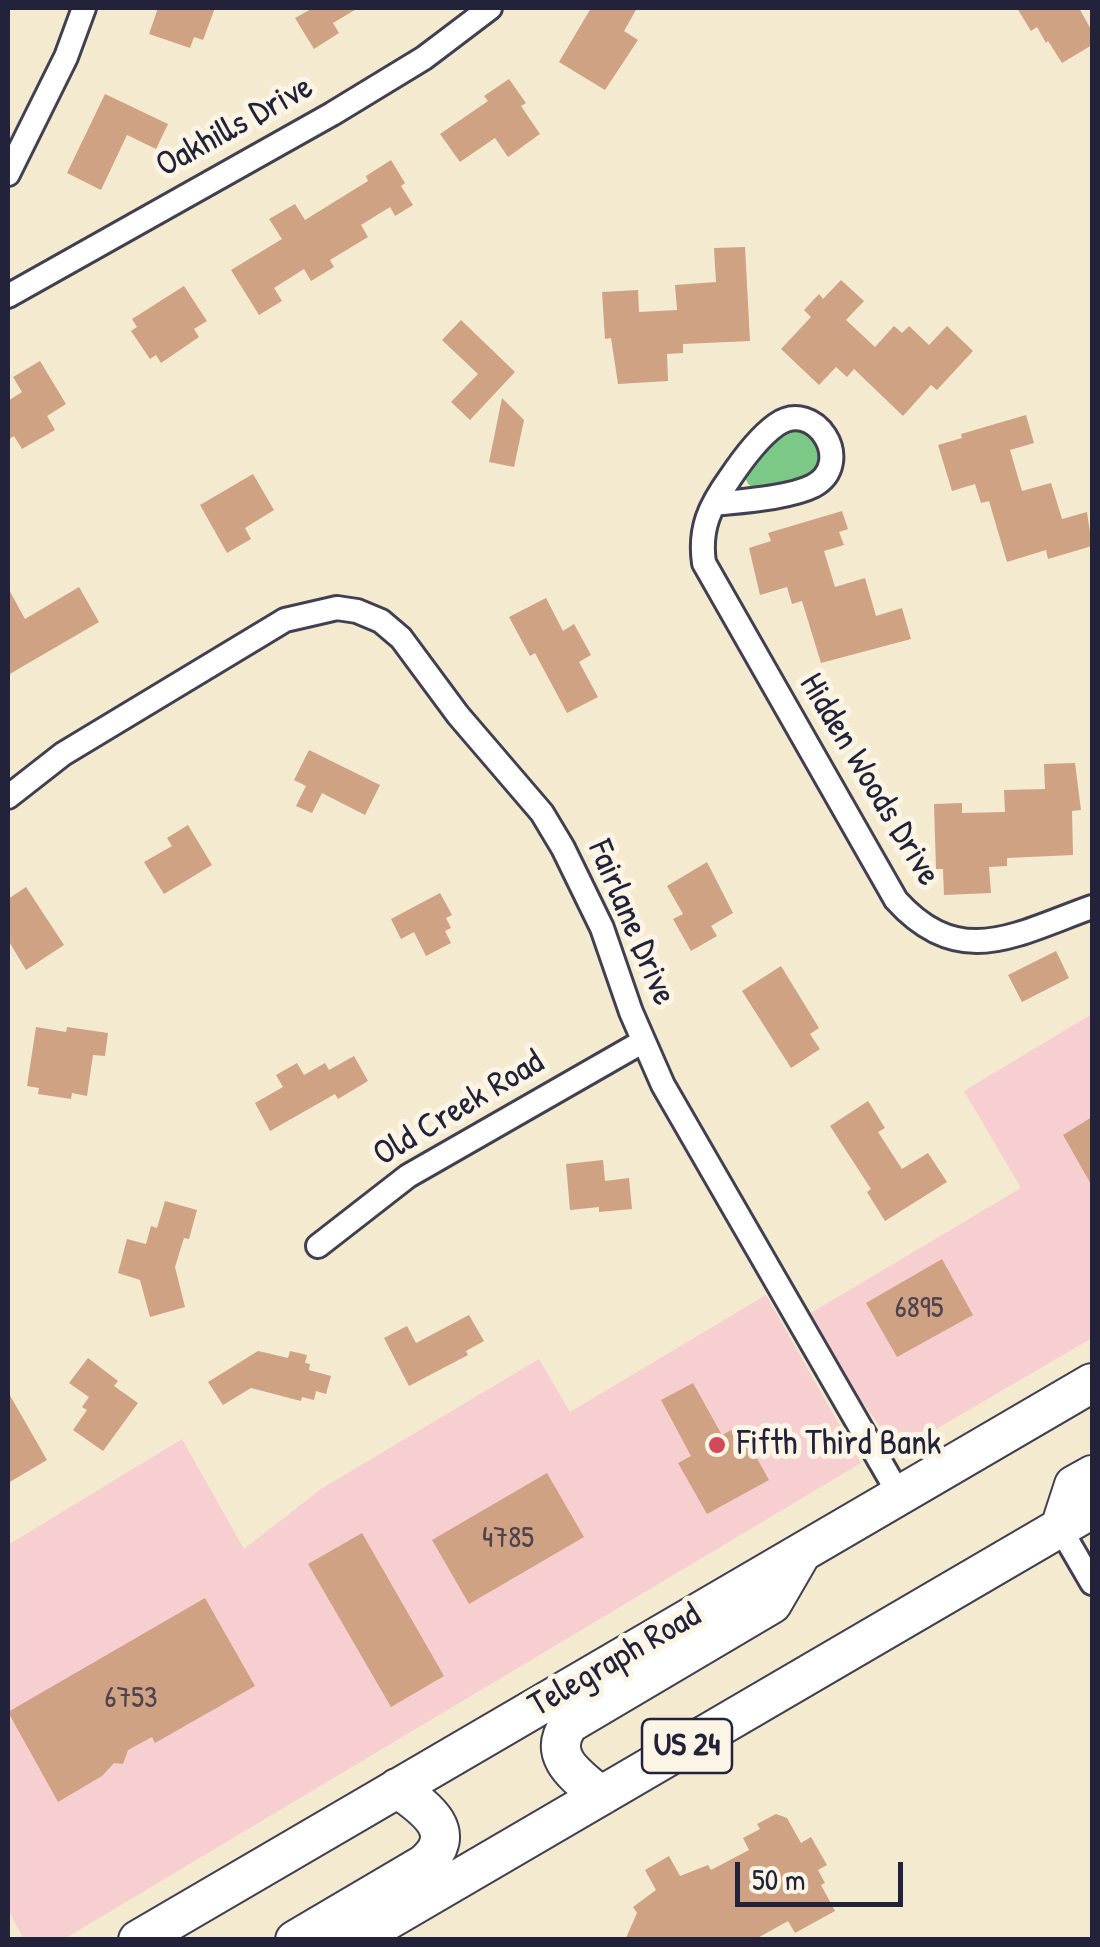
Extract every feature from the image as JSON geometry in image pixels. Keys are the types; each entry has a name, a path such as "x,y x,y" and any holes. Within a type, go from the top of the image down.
{"highway":[{"name":"Telegraph Road","path":"138,1940 164,1930 397,1788 1092,1383"},
{"path":"1076,1519 1074,1486 1092,1475"},
{"name":"US 24","path":"354,1940 1076,1519"},
{"path":"601,1796 564,1762 560,1740 569,1724 772,1604 802,1552"},
{"path":"295,1940 424,1864 437,1850 440,1833 434,1817 397,1788"}],"street":[{"path":"8,174 66,57 84,8"},
{"name":"Oakhills Drive","path":"8,296 332,114 424,58 490,8"},
{"name":"Hidden Woods Drive","path":"714,504 812,486 825,475 832,460 827,436 821,428 802,419 777,424 738,466 714,504 702,530 704,563 896,900 913,919 932,933 954,941 980,942 1092,907"},
{"name":"Fairlane Drive","path":"8,796 63,754 258,634 312,611 337,608 381,621 400,638 458,715 542,813 602,928 642,1042 703,1156 900,1496"},
{"name":"Old Creek Road","path":"318,1246 408,1176 642,1042"},
{"path":"1076,1519 1092,1583"}],"shaded area":[{"path":"1092,1014 1092,1338 931,1432 893,1444 854,1391 809,1314 1021,1188 964,1091"},
{"path":"766,1295 861,1463 64,1939 24,1939 8,1910 8,1545 182,1439 244,1549 321,1489 539,1359 570,1412"}],"green space":[{"path":"799,429 817,438 819,453 812,473 782,484 756,488 749,485 745,478 760,454 774,440"}],"building":[{"path":"158,8 215,8 203,40 194,37 190,48 149,34"},
{"path":"313,8 358,8 333,23 339,33 314,49 295,18"},
{"path":"591,8 637,8 624,31 638,40 605,90 559,62"},
{"path":"1017,8 1079,8 1092,31 1092,45 1062,63 1037,27 1031,31"},
{"path":"509,79 526,103 521,106 540,134 508,157 495,138 460,162 440,134 488,101 484,96"},
{"path":"105,94 168,124 156,149 127,135 101,190 67,173"},
{"path":"391,160 413,205 395,216 390,207 361,225 368,237 330,260 334,267 311,281 304,269 274,288 282,301 259,315 231,270 282,239 269,219 295,204 305,220 368,181 366,176"},
{"path":"745,247 750,341 683,344 683,353 667,354 668,381 618,384 611,338 605,339 602,292 638,290 639,312 677,310 675,285 716,282 714,248"},
{"path":"841,280 864,301 846,320 875,347 894,326 902,333 909,326 929,345 947,326 973,351 937,390 931,385 903,416 854,369 847,377 836,367 819,385 781,349 811,317 804,310 819,294 823,299"},
{"path":"184,286 207,321 194,329 199,337 161,363 156,355 150,359 131,331 137,327 132,319"},
{"path":"461,320 515,372 470,420 451,402 478,374 442,340"},
{"path":"40,361 66,404 47,416 55,430 22,449 14,436 8,440 8,401 22,392 13,377"},
{"path":"502,398 524,420 514,467 489,462"},
{"path":"1026,415 1034,443 1010,450 1022,491 1051,483 1062,519 1087,512 1092,546 1048,559 1046,550 1007,562 989,501 981,503 975,484 952,491 938,445"},
{"path":"253,474 274,510 245,528 251,539 227,553 200,505"},
{"path":"842,511 848,529 839,532 844,545 824,551 835,587 865,578 876,616 902,608 911,639 821,663 802,601 792,604 787,587 760,595 749,548 771,541 768,533"},
{"path":"79,587 99,622 8,675 8,588 25,619"},
{"path":"546,598 563,631 574,624 591,655 579,662 598,697 567,713 535,653 530,656 509,617"},
{"path":"309,750 380,785 365,815 322,793 312,813 296,806 306,786 294,780"},
{"path":"1075,763 1081,810 1072,811 1073,855 1007,858 1007,866 989,867 991,893 944,895 943,869 936,869 934,804 962,803 962,813 1005,812 1004,790 1045,789 1044,764"},
{"path":"188,825 212,865 164,894 144,862 172,846 167,838"},
{"path":"707,862 733,913 711,926 717,936 691,951 673,919 683,914 667,886"},
{"path":"26,887 64,945 26,970 8,940 8,899"},
{"path":"440,893 452,915 446,918 451,928 445,931 451,943 426,956 414,932 401,939 391,919"},
{"path":"1056,951 1069,978 1022,1002 1008,975"},
{"path":"781,966 819,1028 810,1034 820,1049 791,1068 742,991"},
{"path":"36,1027 108,1033 105,1056 93,1055 87,1096 72,1093 71,1099 38,1094 39,1088 27,1086"},
{"path":"354,1056 368,1081 338,1099 335,1094 270,1131 255,1103 283,1087 276,1075 297,1063 304,1075 325,1063 329,1070"},
{"path":"868,1101 885,1128 878,1132 902,1169 928,1153 947,1182 885,1221 867,1192 871,1189 830,1126"},
{"path":"1092,1117 1092,1186 1063,1135"},
{"path":"603,1160 605,1181 629,1178 632,1209 570,1210 566,1164"},
{"path":"165,1201 197,1210 175,1267 185,1307 150,1317 140,1280 118,1273 127,1239 146,1244 151,1226 157,1228"},
{"path":"942,1259 973,1315 897,1357 866,1303"},
{"path":"469,1315 484,1341 466,1351 468,1355 409,1386 384,1338 407,1326 416,1343"},
{"path":"258,1351 288,1358 290,1351 307,1355 305,1363 310,1364 309,1370 331,1376 326,1394 316,1391 314,1400 302,1397 301,1401 251,1388 223,1405 208,1382"},
{"path":"88,1358 118,1381 114,1386 138,1403 103,1451 73,1430 87,1410 82,1407 89,1397 69,1383"},
{"name":"Fifth Third Bank","path":"693,1383 722,1435 739,1426 769,1480 707,1514 678,1463 691,1456 661,1400"},
{"path":"8,1392 47,1460 8,1483"},
{"path":"547,1473 584,1537 469,1604 432,1540"},
{"path":"362,1533 444,1676 391,1707 308,1564"},
{"path":"205,1598 255,1686 155,1743 152,1737 128,1750 123,1764 114,1763 102,1776 58,1802 8,1712"},
{"path":"776,1814 787,1818 801,1843 811,1837 827,1865 818,1870 835,1911 795,1933 788,1921 754,1940 625,1940 637,1913 633,1907 656,1890 645,1870 669,1856 680,1876 708,1865 711,1870 749,1850 743,1838 760,1829 757,1824"}],"place":[{"name":"Fifth Third Bank","path":"717,1445"}]}
